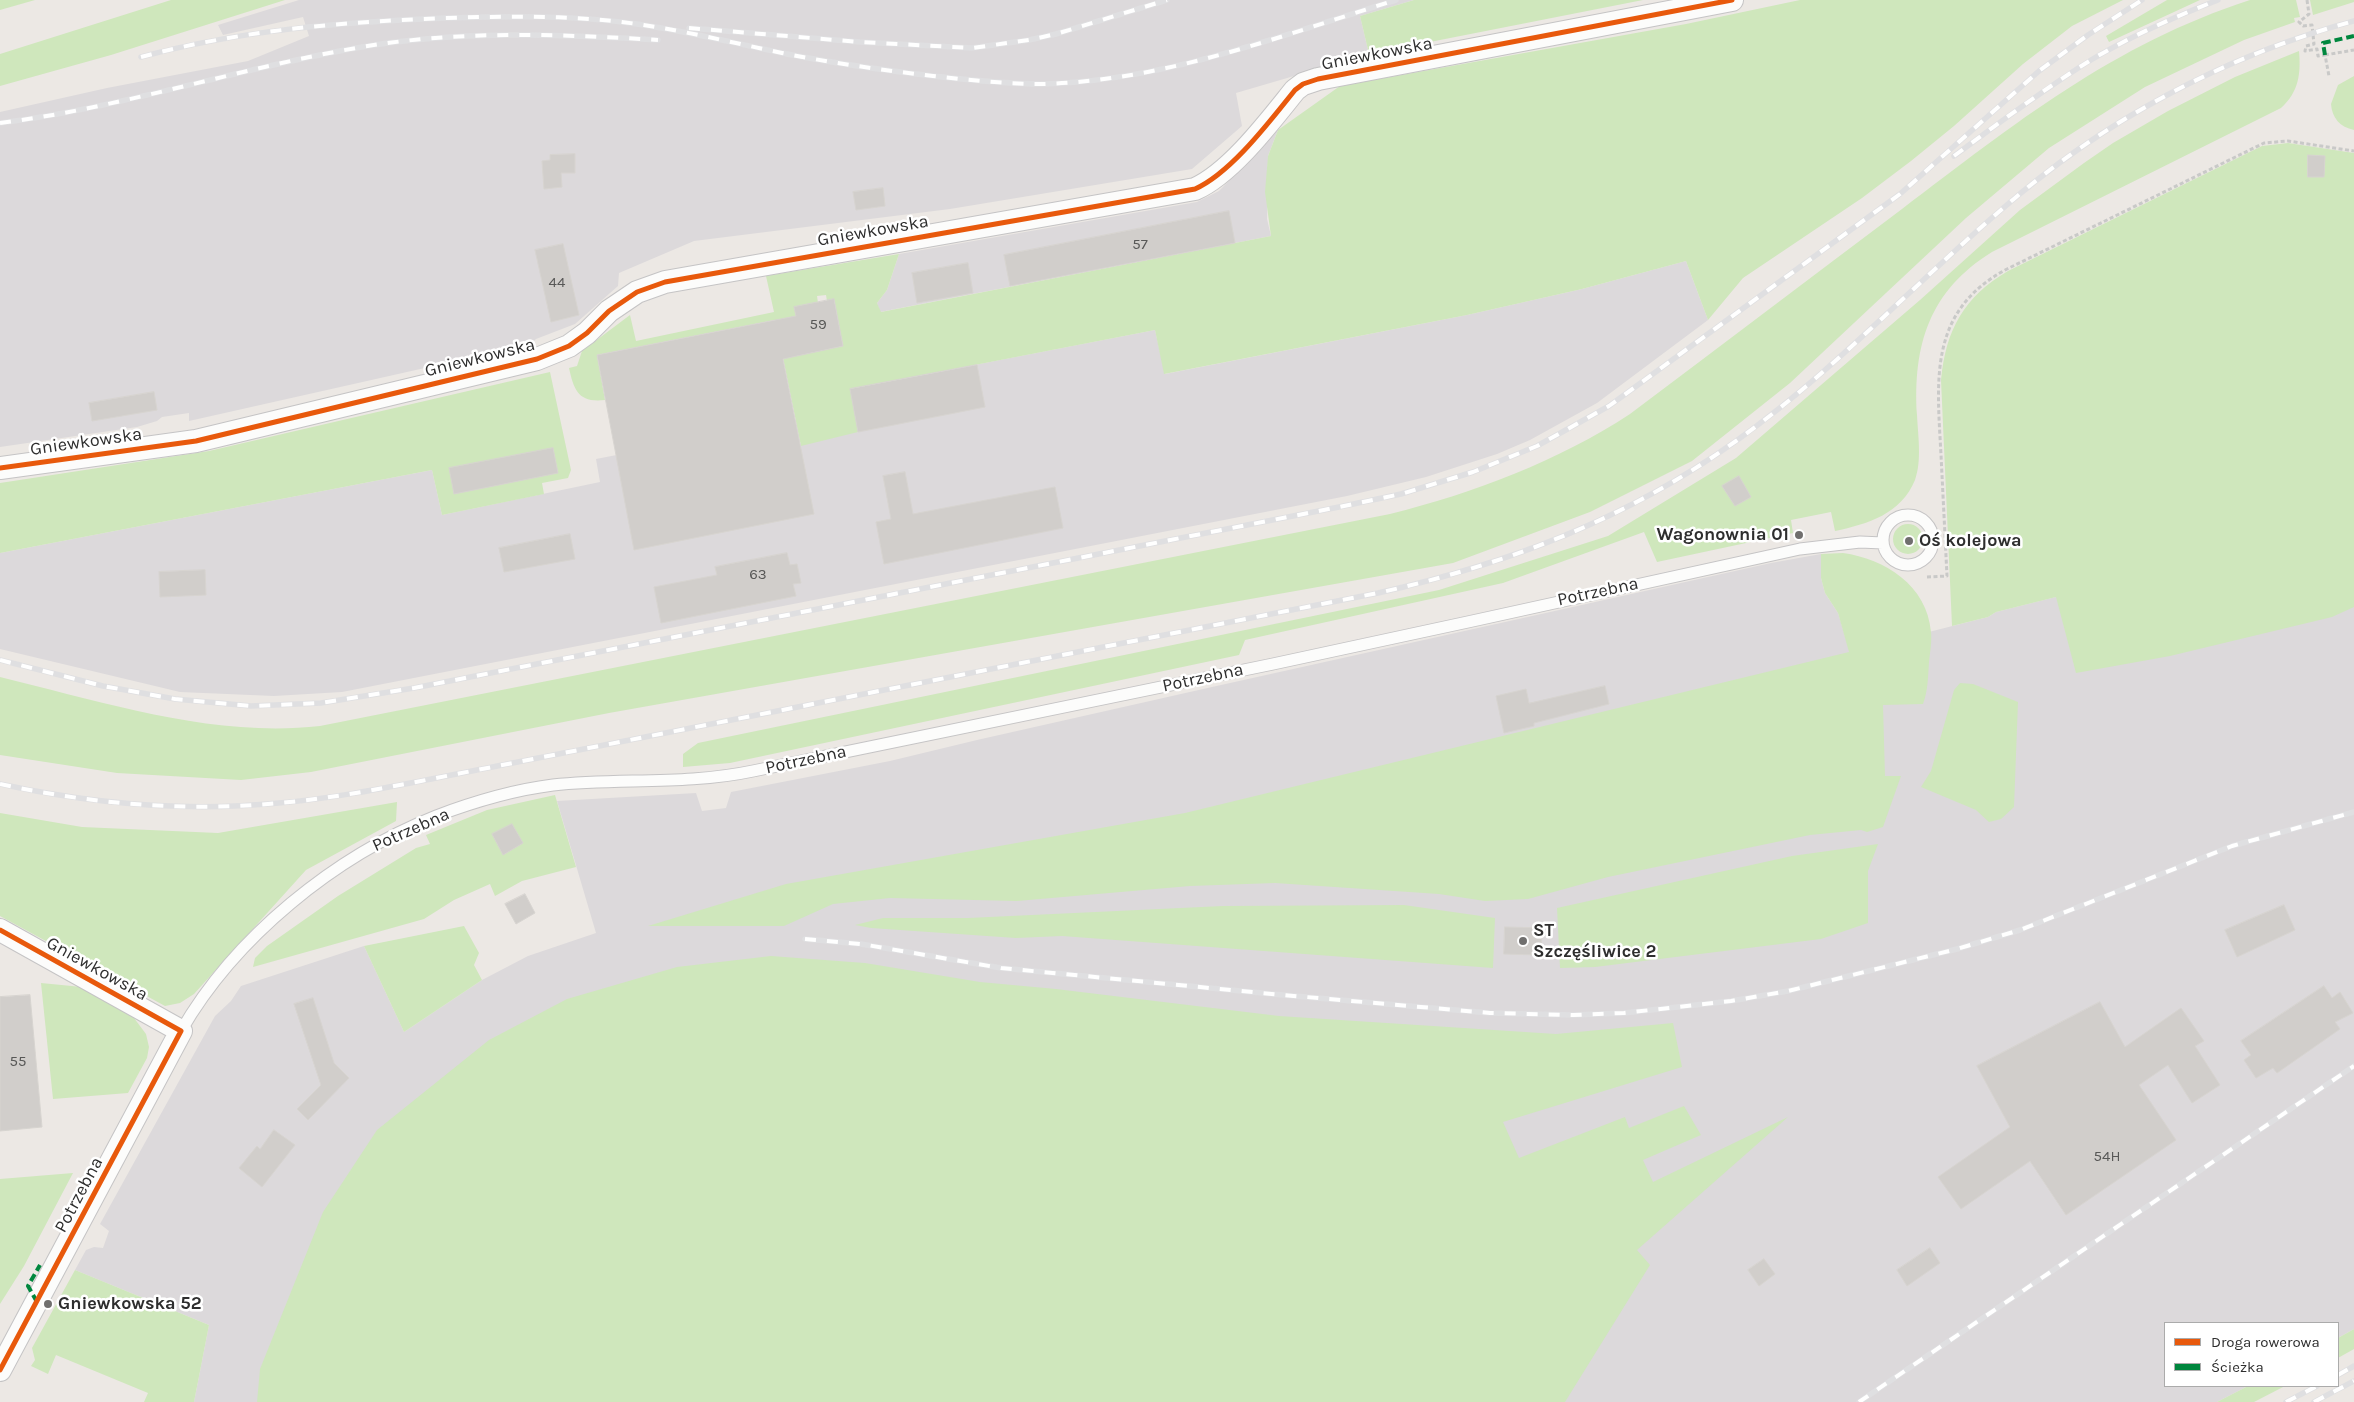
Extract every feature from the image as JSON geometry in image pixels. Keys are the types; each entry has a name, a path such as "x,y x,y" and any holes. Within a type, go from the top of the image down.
{"street":[{"name":"Gniewkowska","path":"0,468 196,441 537,359 569,346 587,333 609,311 637,292 665,282 1195,189 1208,184 1240,154 1295,90 1303,84 1318,79 1732,0"},
{"name":"Gniewkowska","path":"0,930 181,1032"},
{"name":"Potrzebna","path":"0,1370 181,1032"}],"lane":[{"path":"1906,514 1922,518 1928,523 1934,539 1929,555 1923,561 1908,566 1901,565 1888,557 1883,543 1883,535 1891,521 1906,514"},
{"name":"Potrzebna","path":"181,1032 205,994 248,945 274,919 331,873 400,832 476,802 552,786 712,778 736,774 1275,664 1800,549 1860,542 1883,543"}],"path":[{"path":"2307,0 2308,17 2299,22 2303,26 2312,25 2315,40 2314,44 2306,46 2305,50 2316,49 2318,56 2354,50"},
{"path":"2325,55 2329,76"},
{"path":"1927,577 1947,576 1938,393 1940,358 1950,327 1974,293 1990,279 2007,269 2264,143 2288,141 2354,150"}],"shaded area":[{"path":"299,0 1414,0 1360,16 1369,54 1236,93 1242,126 1192,169 950,209 694,241 619,273 618,286 575,324 536,339 531,344 462,364 447,363 189,421 189,413 162,417 157,421 137,427 0,447 0,112 107,88 248,61 309,36 303,17 223,35 218,25"},
{"path":"1278,130 1268,156 1267,219 1271,236 880,312 877,303 887,290 899,254 1197,202 1219,191"},
{"path":"1686,261 1708,320 1597,403 1530,440 1497,454 1426,477 1347,496 342,692 274,696 180,692 0,649 0,553 432,470 442,515 600,482 596,459 796,420 801,446 850,389 1155,330 1165,374 1467,315 1582,289"},
{"path":"2354,522 2354,1329 2339,1337 2339,1322 2164,1322 2164,1387 2246,1387 2217,1402 194,1402 209,1325 75,1270 86,1250 94,1247 103,1248 109,1231 100,1224 215,1016 231,1001 241,986 364,946 404,1032 482,980 528,956 596,933 557,801 696,793 702,811 726,808 731,792 890,761 1212,687 1771,563 1821,554 1821,578 1825,593 1838,613 1850,652 1988,617 1996,612"}],"green space":[{"path":"0,0 35,0 0,10"},
{"path":"171,0 285,0 111,55 0,86 0,54"},
{"path":"1414,0 1643,0 1369,54 1360,16"},
{"path":"1800,0 2123,0 2072,26 2023,64 1954,126 1911,161 1862,198 1743,278 1708,320 1686,261 1582,289 1467,315 1164,374 1155,330 851,389 858,432 801,446 783,358 843,346 834,300 827,301 826,295 817,296 818,303 800,338 775,320 597,355 605,400 589,400 579,394 573,383 569,368 577,366 582,351 630,315 636,341 774,312 766,276 899,254 887,290 877,303 881,312 1271,236 1265,192 1268,156 1278,130 1340,86 1686,24"},
{"path":"2167,0 2200,0 2109,42 2106,36"},
{"path":"2250,0 2296,0 2300,17 2294,18 2295,22 2244,40 2145,87 2049,148 1966,218 1790,383 1692,461 1590,512 1453,563 609,713 311,772 241,780 117,773 0,755 0,677 118,707 199,722 239,727 280,728 320,726 1390,514 1484,486 1545,461 1630,414 2025,117 2067,89 2154,39 2201,18"},
{"path":"2310,0 2354,0 2354,2 2313,15"},
{"path":"2299,51 2300,67 2298,82 2292,95 2281,108 1992,252 1971,267 1953,284 1929,322 1922,343 1916,389 1919,457 1915,480 1909,492 1901,501 1882,516 1871,521 1835,531 1831,512 1791,520 1793,533 1657,562 1644,532 1503,583 1245,640 1239,655 730,763 683,767 683,754 698,743 1439,590 1608,536 1736,458 1920,300 2020,210 2084,163 2113,143 2168,111 2235,77"},
{"path":"2354,76 2354,130 2345,127 2335,118 2331,104 2338,85"},
{"path":"2288,143 2354,153 2354,607 2332,617 2170,656 2076,673 2056,597 1996,612 1988,617 1952,626 1941,380 1947,345 1960,316 1969,303 1993,281 2008,271 2262,146"},
{"path":"550,372 571,470 568,478 542,483 544,494 442,515 432,470 0,553 0,483 209,451"},
{"path":"1908,524 1914,525 1922,533 1922,545 1914,553 1908,554 1902,553 1894,545 1893,539 1894,533 1902,525"},
{"path":"1843,553 1874,561 1901,577 1921,601 1928,615 1931,632 1928,684 1923,704 1883,705 1885,776 1901,776 1883,827 1867,832 1861,830 1810,835 1608,877 1528,899 1485,901 1439,894 1275,883 1190,886 1017,901 890,898 833,904 784,926 648,926 786,884 1185,813 1849,652 1838,613 1825,593 1821,578 1821,554"},
{"path":"1960,683 1973,684 2018,702 2014,807 2001,819 1989,822 1976,810 1921,787 1931,771 1954,690"},
{"path":"555,795 576,867 522,881 495,896 490,884 454,900 424,919 253,967 255,958 267,946 338,896 416,848 430,844 426,835 487,810"},
{"path":"397,802 396,821 306,870 194,994 180,1003 165,1006 0,916 0,813 82,827 218,833"},
{"path":"1878,844 1868,871 1868,923 1821,939 1595,967 1560,968 1557,908 1792,856"},
{"path":"1404,905 1495,918 1493,968 1062,936 1016,938 871,928 855,925 883,918 968,918 1223,906"},
{"path":"464,926 479,953 474,965 482,980 404,1032 364,946"},
{"path":"771,956 865,963 980,982 1056,989 1279,1016 1556,1034 1673,1023 1682,1067 1503,1122 1519,1158 1625,1117 1629,1128 1684,1106 1701,1135 1643,1160 1653,1182 1788,1117 1637,1250 1650,1265 1565,1402 257,1402 260,1369 323,1212 377,1130 489,1040 567,999 677,967"},
{"path":"41,983 82,987 134,1018 146,1034 149,1047 147,1058 128,1093 53,1099"},
{"path":"73,1173 24,1266 0,1304 0,1179"},
{"path":"75,1270 209,1325 194,1402 144,1402 148,1393 56,1355 48,1374 31,1366 35,1360 32,1348"},
{"path":"2354,1329 2354,1349 2339,1357 2339,1337"},
{"path":"2246,1387 2283,1387 2254,1402 2217,1402"}],"building":[{"path":"575,154 575,173 561,173 562,187 544,189 542,161 550,160 550,155"},
{"path":"2308,155 2325,156 2324,177 2308,177"},
{"path":"883,188 885,206 856,210 853,192"},
{"path":"1229,211 1235,243 1010,286 1004,255"},
{"path":"563,244 579,315 551,322 535,250"},
{"path":"968,263 973,293 917,303 912,273"},
{"path":"834,299 843,346 783,359 814,514 634,550 597,355 796,316 794,307"},
{"path":"977,365 985,407 858,432 850,389"},
{"path":"154,392 157,410 92,421 89,403"},
{"path":"553,448 558,473 454,494 449,468"},
{"path":"905,472 913,514 1055,487 1063,528 884,564 876,522 891,519 883,476"},
{"path":"1739,476 1751,497 1735,506 1722,486"},
{"path":"570,534 575,559 504,572 499,548"},
{"path":"787,553 790,565 797,564 801,583 793,584 796,596 661,623 654,587 717,575 715,567"},
{"path":"205,570 206,595 160,597 159,572"},
{"path":"1605,686 1609,704 1534,723 1534,726 1504,733 1496,696 1526,689 1529,703"},
{"path":"512,824 523,843 503,855 492,834"},
{"path":"525,894 535,913 516,924 505,904"},
{"path":"2284,905 2295,930 2237,957 2225,930"},
{"name":"ST Szczęśliwice 2","path":"1505,927 1542,928 1541,955 1504,954"},
{"path":"2324,986 2332,998 2340,992 2353,1013 2335,1022 2340,1029 2277,1073 2273,1068 2256,1078 2244,1060 2251,1055 2241,1041"},
{"path":"30,995 42,1127 0,1131 0,997"},
{"path":"313,998 334,1063 349,1078 308,1120 297,1109 321,1085 294,1004"},
{"path":"2100,1002 2125,1047 2181,1008 2204,1041 2195,1046 2220,1085 2192,1103 2168,1065 2139,1085 2176,1140 2066,1215 2030,1161 1961,1209 1938,1177 2010,1127 1977,1066"},
{"path":"274,1130 295,1145 262,1187 239,1168 257,1146 260,1149"},
{"path":"1930,1248 1940,1263 1907,1286 1897,1270"},
{"path":"1764,1259 1775,1274 1759,1286 1748,1270"}],"railway":[{"path":"689,28 860,42 972,48 1056,34 1167,0"},
{"path":"141,57 216,40 330,25 445,18 541,17 637,24 801,57 895,71 988,82 1042,84 1088,81 1133,75 1177,66 1265,42 1396,0"},
{"path":"0,660 103,686 175,699 251,706 321,703 414,688 1339,507 1401,494 1473,472 1537,446 1609,406 1900,194 2039,71 2088,35 2142,0"},
{"path":"1954,156 2039,94 2091,60 2153,27 2218,0"},
{"path":"0,784 69,797 174,806 244,806 333,797 1378,593 1474,568 1520,553 1609,516 1652,494 1736,441 1771,415 1839,358 2001,210 2080,148 2123,120 2167,95 2258,53 2354,21"},
{"path":"0,123 89,108 267,66 394,42 431,38 507,35 658,40"},
{"path":"805,939 861,944 1001,968 1283,995 1490,1013 1573,1015 1624,1013 1731,1001 1788,991 1957,949 2020,930 2232,846 2354,812"},
{"path":"1859,1402 2354,1066"},
{"path":"2339,1374 2354,1366"},
{"path":"2314,1402 2354,1381"},
{"path":"2286,1402 2315,1387"}],"marked path":[{"path":"2325,55 2323,43 2354,36"},
{"path":"37,1302 28,1286 40,1265"}],"cycle path":[{"path":"0,468 196,441 537,359 569,346 587,333 609,311 637,292 665,282 1195,189 1209,181 1236,159 1262,131 1295,90 1303,84 1318,79 1732,0"},
{"path":"0,930 181,1031 0,1370"}],"place":[{"name":"Wagonownia 01","path":"1799,535"},
{"name":"Oś kolejowa","path":"1909,541"},
{"name":"ST Szczęśliwice 2","path":"1523,941"},
{"name":"Gniewkowska 52","path":"48,1304"}]}
